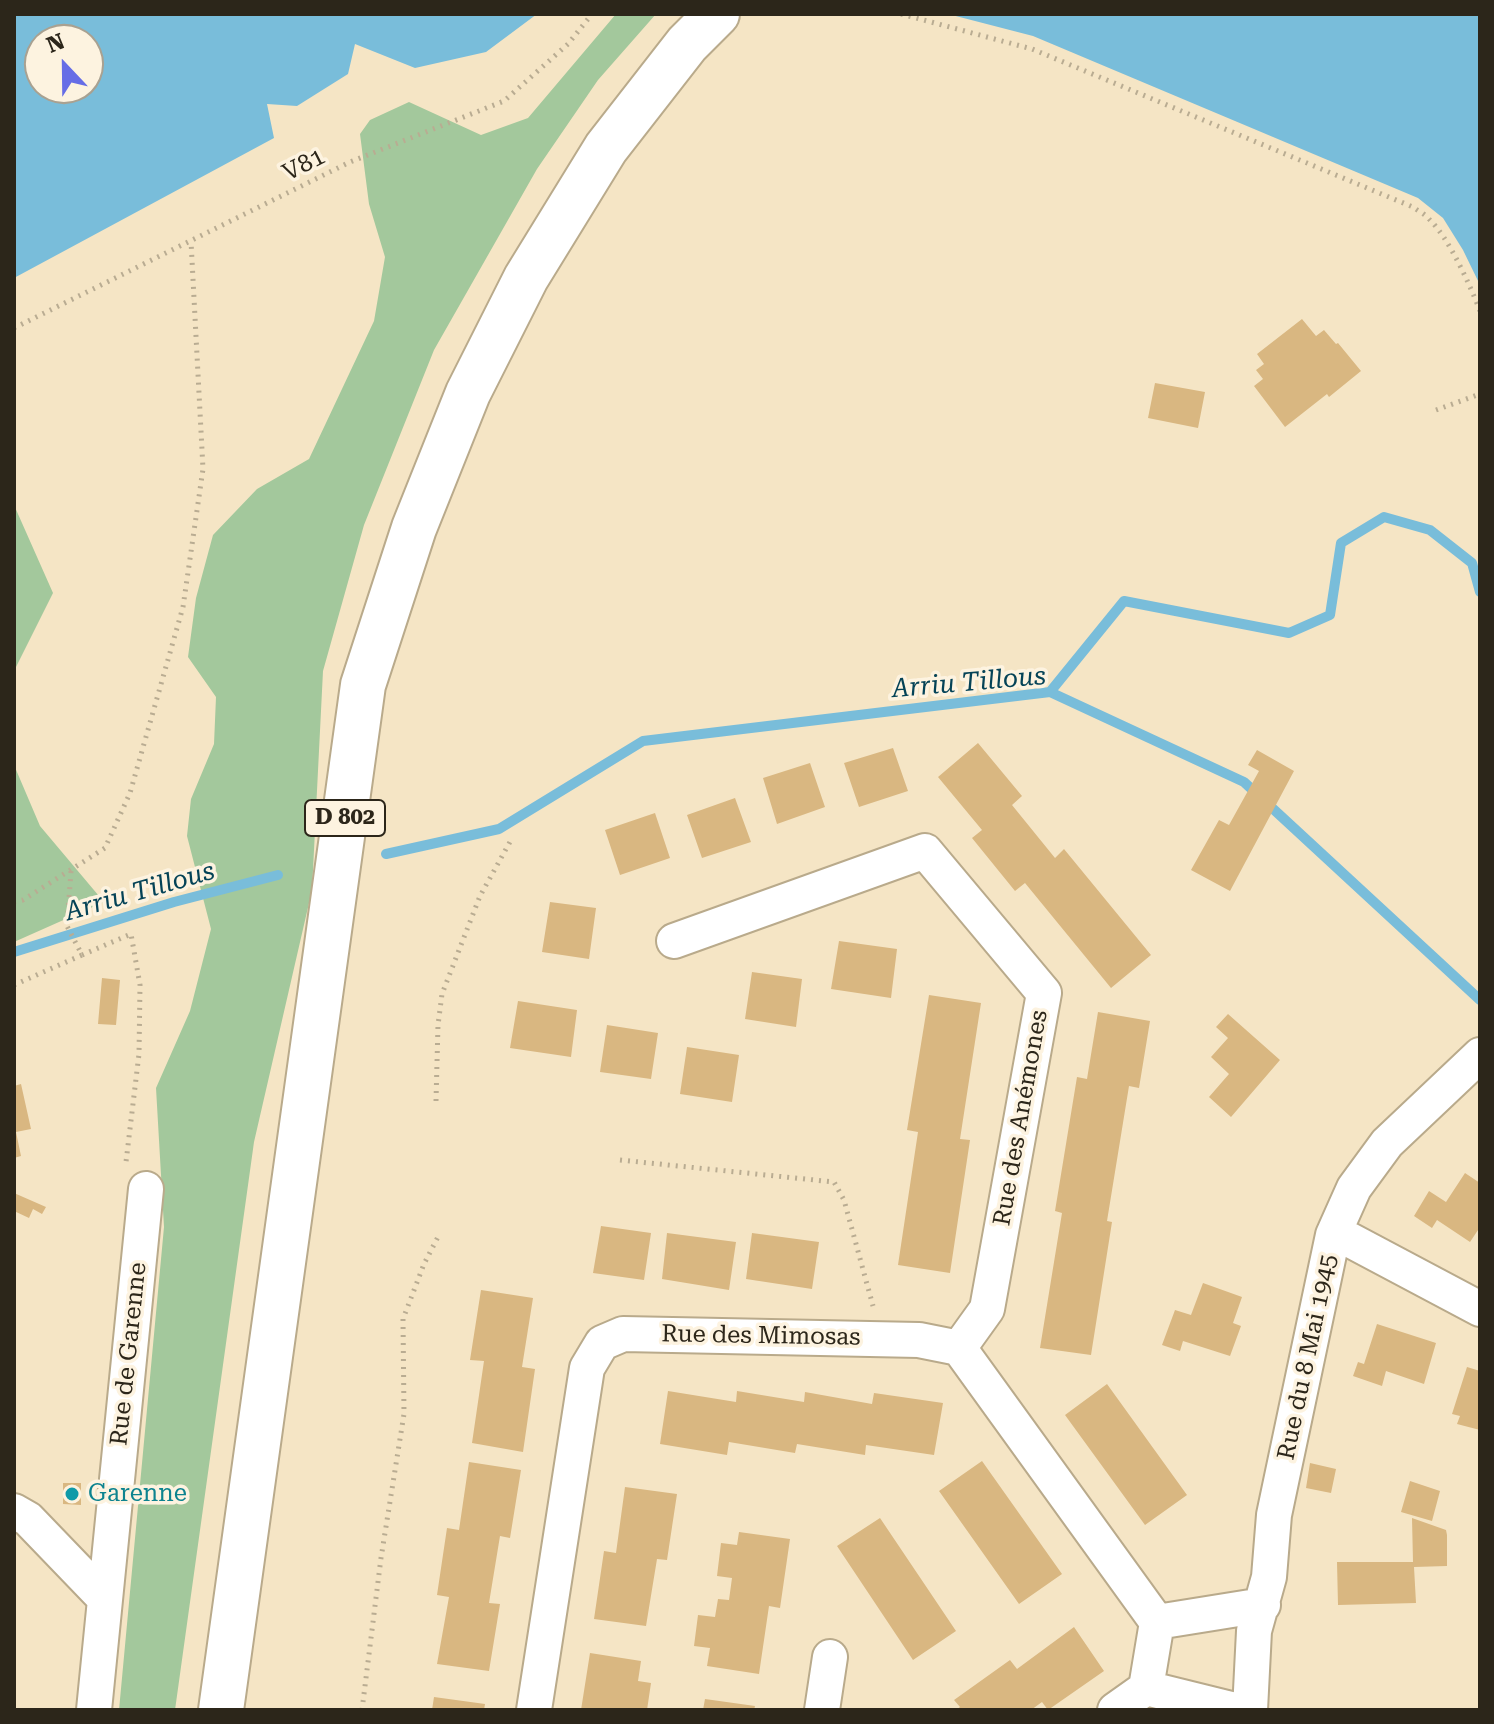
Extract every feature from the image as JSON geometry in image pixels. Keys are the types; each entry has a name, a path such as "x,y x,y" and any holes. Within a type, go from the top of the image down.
{"main road":[{"name":"D 802","path":"221,1710 363,685 419,515 468,393 526,278 606,148 687,44 717,14"}],"street":[{"name":"Rue des Anémones","path":"674,941 925,851 1044,993 987,1309 959,1348"},
{"name":"Rue du 8 Mai 1945","path":"1250,1710 1254,1631 1269,1577 1274,1515 1333,1235 1354,1188 1387,1143 1480,1055"},
{"name":"Rue de Garenne","path":"94,1710 146,1189"},
{"path":"1333,1235 1350,1240 1480,1309"},
{"name":"Rue des Mimosas","path":"534,1710 587,1368 602,1343 623,1334 919,1340 959,1348"},
{"path":"959,1348 1157,1622 1146,1688 1115,1710"},
{"path":"14,1511 28,1519 105,1599"},
{"path":"1157,1622 1263,1605"},
{"path":"822,1710 830,1657"},
{"path":"1146,1688 1235,1710"}],"path":[{"name":"V81","path":"14,328 350,162 504,101 568,44 592,14"},
{"path":"901,14 1032,49 1413,207 1429,219 1442,236 1470,283 1480,311"},
{"path":"14,902 23,900 105,848 130,793 183,607 203,469 191,241"},
{"path":"1436,410 1480,394"},
{"path":"436,1101 442,994 480,896 511,840"},
{"path":"71,870 67,926 82,955"},
{"path":"14,985 131,934 140,985 139,1054 125,1163 146,1189"},
{"path":"620,1160 834,1182 844,1200 882,1339"},
{"path":"362,1710 381,1558 404,1414 403,1319 424,1264 440,1233"}],"green space":[{"path":"616,14 656,14 598,80 537,169 434,350 364,525 323,671 312,890 254,1142 175,1710 119,1710 164,1227 156,1088 190,1011 211,929 187,836 191,799 214,744 216,697 188,657 196,598 213,535 257,489 309,459 374,321 385,257 369,204 360,134 370,120 409,102 481,135 528,118"},
{"path":"14,505 53,593 14,671"},
{"path":"14,765 40,826 104,902 14,942"}],"water":[{"path":"14,14 537,14 486,52 415,68 355,44 348,74 297,106 267,104 274,138 14,278"},
{"path":"948,14 1480,14 1480,285 1443,218 1418,198 1033,36"}],"building":[{"path":"1302,319 1316,336 1324,330 1361,371 1285,427 1254,386 1263,379 1256,370 1264,364 1257,354"},
{"path":"1155,383 1205,392 1198,428 1148,418"},
{"path":"978,743 1022,796 1012,805 1055,858 1064,849 1151,955 1111,988 1025,883 1015,891 972,838 982,830 938,777"},
{"path":"893,748 908,791 859,807 844,763"},
{"path":"1257,750 1294,771 1230,891 1191,870 1219,820 1229,825 1259,771 1248,765"},
{"path":"810,763 825,807 777,824 763,778"},
{"path":"735,798 751,842 702,858 687,815"},
{"path":"655,813 670,858 620,875 605,830"},
{"path":"550,902 596,908 589,959 542,952"},
{"path":"839,941 897,949 891,998 831,989"},
{"path":"752,972 802,979 796,1027 745,1019"},
{"path":"102,978 120,980 116,1025 98,1024"},
{"path":"929,995 981,1003 960,1139 970,1140 950,1273 898,1265 918,1132 907,1130"},
{"path":"518,1001 577,1010 571,1057 510,1048"},
{"path":"1098,1012 1150,1021 1139,1088 1129,1086 1107,1221 1112,1222 1091,1355 1040,1348 1062,1213 1055,1211 1077,1077 1087,1079"},
{"path":"1228,1014 1280,1060 1231,1117 1209,1097 1229,1074 1211,1057 1228,1038 1216,1027"},
{"path":"607,1025 658,1033 651,1079 600,1072"},
{"path":"687,1047 739,1055 732,1102 680,1094"},
{"path":"21,1084 31,1129 16,1132 21,1156 14,1158 14,1086"},
{"path":"1465,1173 1480,1183 1480,1227 1470,1242 1437,1220 1432,1228 1414,1216 1429,1191 1446,1202"},
{"path":"14,1193 46,1207 42,1214 33,1209 29,1218 14,1211"},
{"path":"601,1226 651,1233 644,1280 593,1273"},
{"path":"667,1233 736,1242 729,1290 662,1279"},
{"path":"752,1233 819,1242 812,1289 746,1279"},
{"path":"1203,1283 1242,1297 1233,1323 1241,1326 1230,1356 1183,1341 1180,1351 1162,1345 1175,1310 1191,1315"},
{"path":"481,1290 533,1298 522,1367 535,1369 523,1452 472,1443 484,1361 470,1360"},
{"path":"1377,1324 1436,1343 1424,1384 1386,1371 1382,1386 1353,1376 1358,1362 1364,1364"},
{"path":"1467,1367 1480,1371 1480,1430 1457,1424 1460,1416 1452,1414"},
{"path":"1107,1384 1187,1495 1145,1525 1065,1415"},
{"path":"668,1391 736,1402 737,1391 804,1402 805,1392 872,1404 874,1393 943,1403 934,1455 866,1445 865,1455 797,1444 795,1453 729,1442 727,1455 660,1444"},
{"path":"982,1461 1062,1574 1019,1604 939,1491"},
{"path":"469,1462 521,1470 510,1538 500,1536 489,1603 500,1604 489,1671 437,1664 449,1597 437,1595 447,1528 459,1530"},
{"path":"1310,1463 1336,1469 1331,1493 1306,1488"},
{"path":"1410,1481 1440,1491 1432,1521 1401,1512"},
{"name":"Garenne","path":"63,1483 81,1483 81,1505 63,1504"},
{"path":"625,1487 677,1494 667,1560 657,1559 646,1626 594,1619 604,1551 616,1553"},
{"path":"880,1518 956,1631 913,1660 837,1546"},
{"path":"1412,1518 1446,1530 1447,1535 1447,1566 1414,1567 1416,1603 1338,1605 1337,1562 1413,1562"},
{"path":"739,1532 790,1539 780,1608 769,1606 759,1674 707,1666 710,1648 694,1646 698,1615 715,1617 718,1599 729,1600 732,1578 717,1576 721,1543 737,1545"},
{"path":"1074,1627 1104,1671 1048,1710 1042,1702 1031,1710 956,1710 960,1707 954,1700 1010,1660 1017,1669"},
{"path":"590,1653 641,1661 638,1681 651,1683 647,1710 581,1710"},
{"path":"434,1697 485,1704 484,1710 432,1710"},
{"path":"705,1699 755,1706 754,1710 703,1710"}],"waterway":[{"path":"1050,692 1124,601 1289,633 1330,615 1341,543 1384,517 1430,530 1472,563 1480,592"},
{"name":"Arriu Tillous","path":"386,854 499,829 643,741 1050,692 1244,782 1480,1000"},
{"name":"Arriu Tillous","path":"14,952 174,902 278,875"}],"place":[{"name":"Garenne","path":"72,1494"}]}
